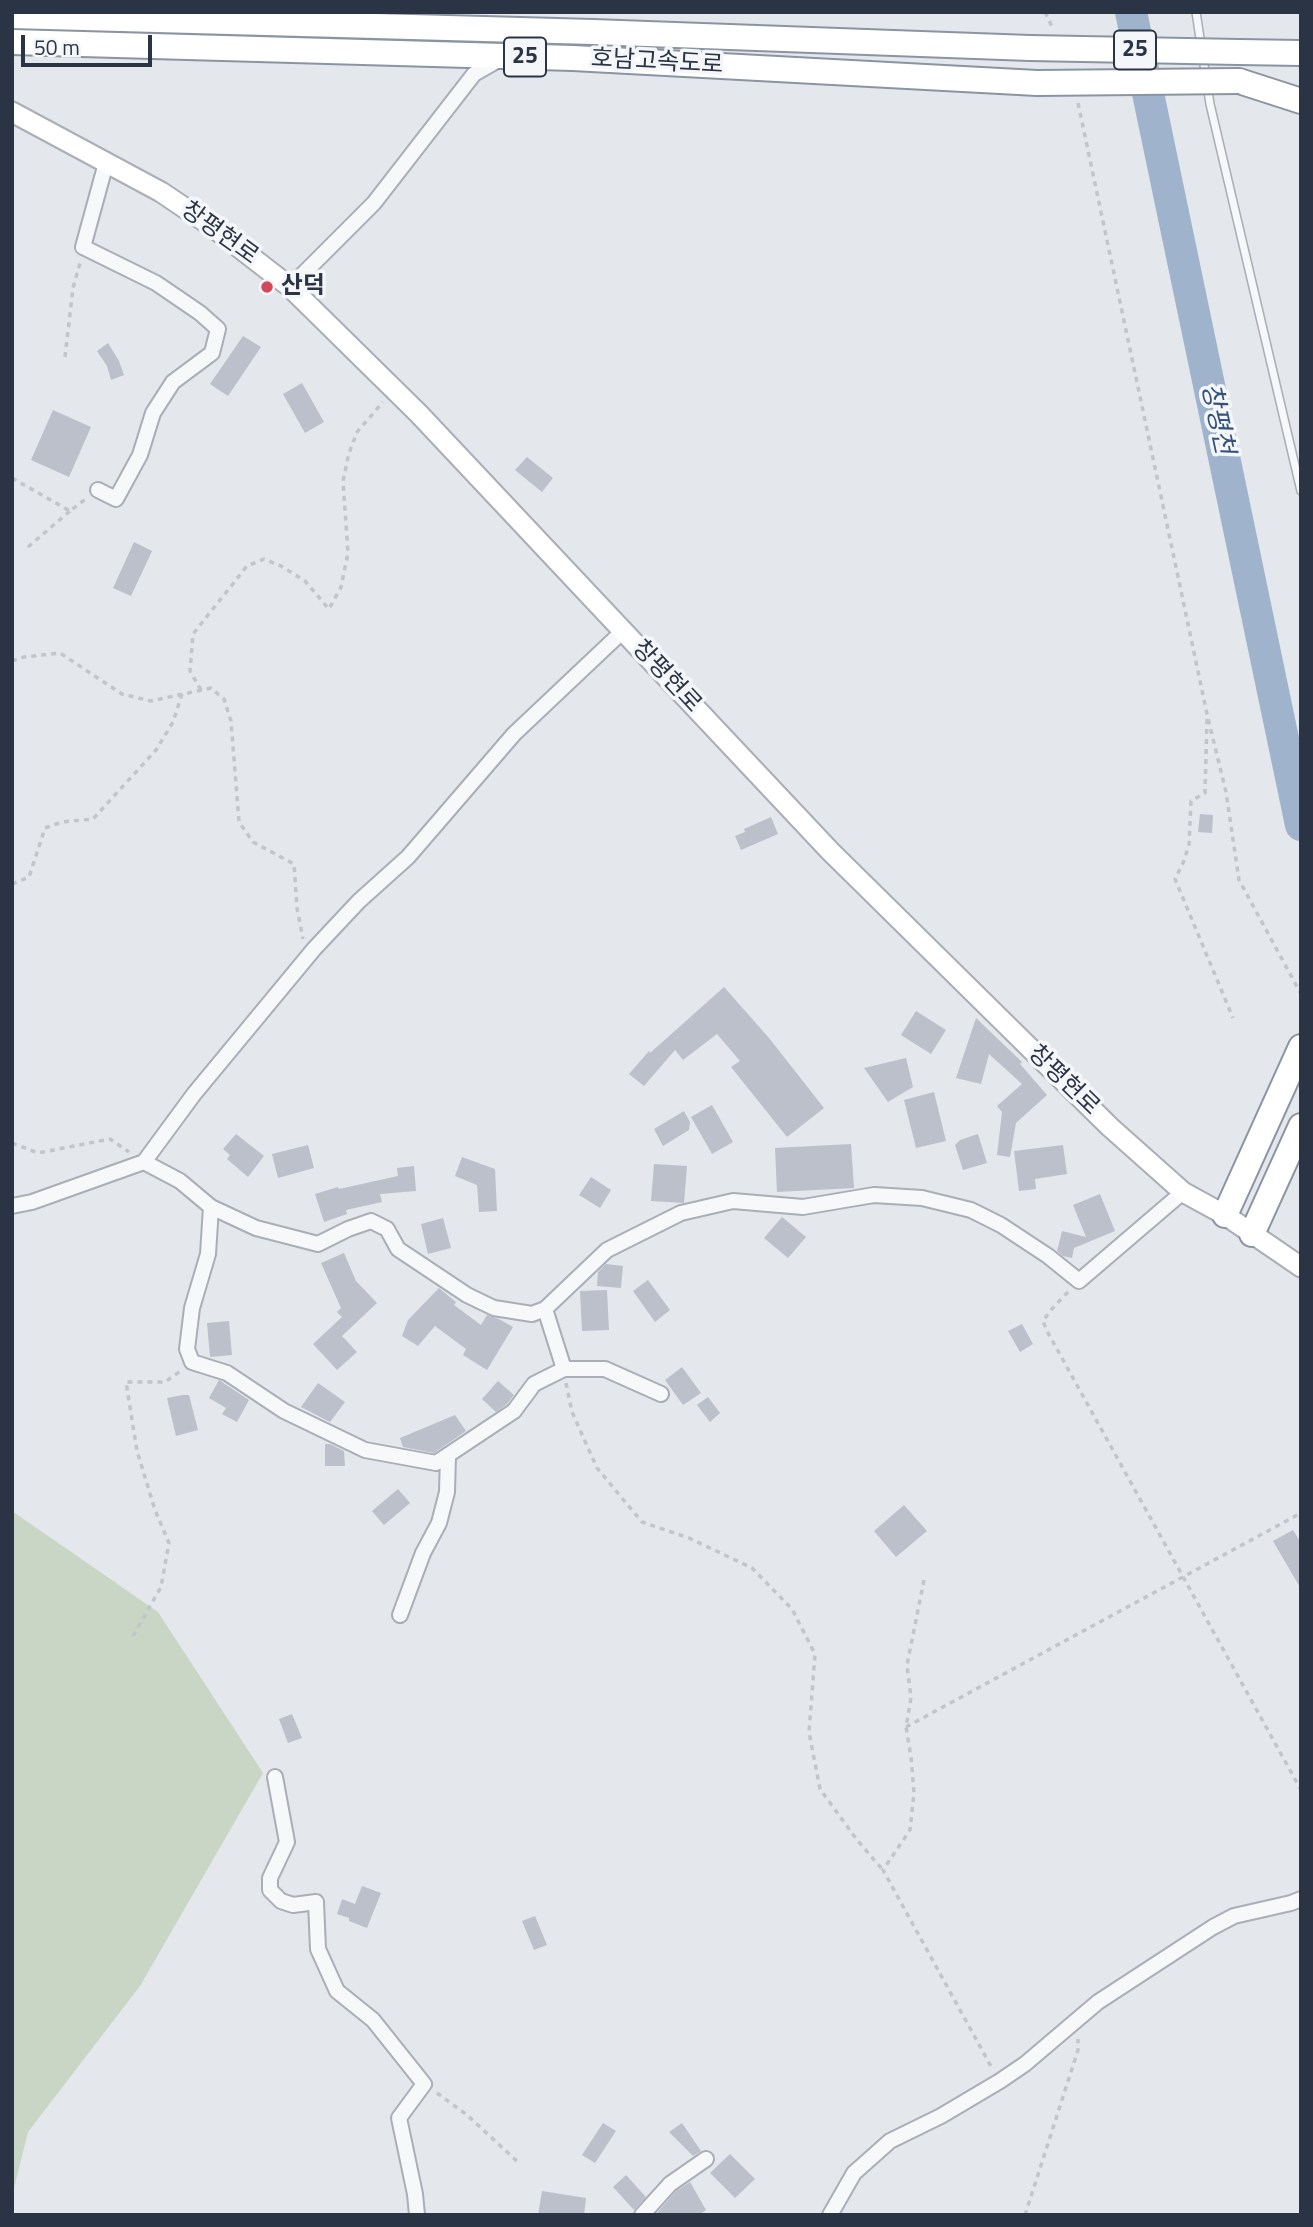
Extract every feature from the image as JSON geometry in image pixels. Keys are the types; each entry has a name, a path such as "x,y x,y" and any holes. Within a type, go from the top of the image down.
{"highway":[{"name":"호남고속도로","path":"12,16 1030,48 1301,53"},
{"name":"호남고속도로","path":"12,42 573,58 1037,83 1301,82"},
{"path":"1240,81 1301,101"},
{"path":"1225,1215 1301,1047"},
{"path":"1251,1234 1301,1126"}],"main road":[{"name":"창평현로","path":"12,112 161,192 290,287 394,390 830,851 1110,1127 1182,1192 1225,1215 1301,1267"}],"street":[{"path":"290,287 374,203 474,74 495,62"},
{"path":"98,491 117,499 140,455 153,413 173,382 212,353 218,329 200,313 156,283 83,247 106,163"},
{"path":"12,1206 32,1202 144,1163 194,1094 307,958 359,901 408,857 514,734 623,631"},
{"path":"144,1163 180,1181 211,1207 256,1228 318,1244 348,1228 371,1222 387,1229 398,1249 467,1295 495,1308 532,1314 545,1309 607,1250 681,1213 733,1201 803,1207 874,1195 922,1198 971,1210 1048,1256 1079,1281 1182,1192"},
{"path":"211,1207 208,1254 192,1308 187,1349 192,1362 227,1373 284,1411 365,1450 436,1462 514,1411 534,1384 564,1369 605,1369 661,1394"},
{"path":"545,1309 564,1369"},
{"path":"400,1615 423,1553 439,1522 447,1492 448,1455"},
{"path":"275,1777 287,1842 270,1878 270,1890 281,1901 293,1905 316,1902 318,1949 337,1991 373,2020 424,2084 399,2118 417,2215"},
{"path":"830,2215 855,2173 875,2152 890,2141 941,2116 1000,2081 1025,2064 1097,2002 1234,1916 1301,1899"},
{"path":"642,2215 670,2184 706,2158"}],"lane":[{"path":"1196,12 1210,104 1301,491"}],"path":[{"path":"1045,12 1053,30"},
{"path":"1077,101 1207,714 1226,792 1239,880 1301,995"},
{"path":"65,357 74,288 83,247"},
{"path":"201,690 190,671 193,634 247,566 264,559 281,566 305,581 329,609 341,587 348,552 343,481 349,453 357,432 394,390"},
{"path":"12,478 69,511"},
{"path":"28,547 69,511 98,491"},
{"path":"12,661 60,653 122,694 151,701 211,688 224,699 231,721 239,822 253,842 294,864 297,908 307,958"},
{"path":"12,884 29,877 45,828 62,822 93,819 156,750 173,722 183,694"},
{"path":"1207,714 1205,793 1191,801 1189,845 1175,879 1233,1018"},
{"path":"12,1143 38,1153 110,1139 144,1163"},
{"path":"1079,1281 1043,1321 1301,1790"},
{"path":"133,1636 161,1587 169,1543 155,1510 137,1451 127,1382 165,1382 192,1362"},
{"path":"564,1369 572,1412 597,1468 642,1522 689,1538 752,1568 792,1609 815,1654 809,1732 820,1789 857,1840 883,1870 1000,2081"},
{"path":"906,1727 1301,1513"},
{"path":"883,1870 910,1830 914,1793 906,1727 911,1698 907,1665 924,1580"},
{"path":"1025,2215 1078,2050 1078,2019"},
{"path":"424,2084 467,2115 519,2163"}],"green space":[{"path":"12,1511 158,1612 263,1773 140,1986 28,2132 12,2196"}],"building":[{"path":"243,336 261,347 228,396 210,384"},
{"path":"108,343 124,375 111,380 107,366 97,351"},
{"path":"302,383 324,422 305,433 283,394"},
{"path":"53,410 91,427 69,477 31,460"},
{"path":"527,457 553,478 542,492 515,470"},
{"path":"134,542 152,551 131,596 113,588"},
{"path":"1200,814 1213,815 1212,833 1198,832"},
{"path":"771,817 778,834 741,850 735,836"},
{"path":"724,987 769,1038 824,1108 787,1137 731,1067 740,1061 717,1034 683,1060 675,1050 644,1086 629,1074 649,1051 650,1053"},
{"path":"916,1011 946,1030 931,1054 901,1035"},
{"path":"976,1018 1022,1062 1020,1064 1047,1095 1016,1123 1010,1157 997,1155 1002,1112 997,1106 1022,1084 989,1054 981,1084 956,1078"},
{"path":"906,1058 913,1087 888,1102 864,1068"},
{"path":"934,1092 946,1141 916,1148 904,1100"},
{"path":"712,1105 733,1142 712,1154 691,1117"},
{"path":"684,1111 690,1122 689,1130 663,1146 654,1129"},
{"path":"236,1134 264,1156 248,1177 227,1159 230,1155 223,1149"},
{"path":"978,1134 987,1163 963,1170 955,1145 960,1140"},
{"path":"851,1144 854,1188 777,1192 775,1148"},
{"path":"308,1145 314,1168 278,1178 272,1154"},
{"path":"1063,1145 1067,1174 1035,1179 1036,1189 1019,1191 1014,1151"},
{"path":"462,1157 495,1169 497,1211 479,1212 477,1185 455,1176"},
{"path":"654,1164 687,1166 684,1203 651,1201"},
{"path":"414,1166 416,1191 380,1194 382,1202 346,1210 347,1214 324,1222 315,1194 398,1176 397,1168"},
{"path":"591,1177 611,1190 600,1208 579,1195"},
{"path":"1100,1194 1115,1231 1074,1248 1072,1258 1063,1256 1057,1251 1062,1231 1086,1237 1073,1205"},
{"path":"782,1217 806,1237 788,1258 764,1238"},
{"path":"443,1218 451,1248 428,1254 421,1224"},
{"path":"344,1253 356,1281 377,1303 342,1336 357,1352 337,1370 313,1344 342,1317 337,1312 341,1308 321,1263"},
{"path":"606,1264 623,1266 621,1288 597,1286 598,1272"},
{"path":"648,1280 670,1310 655,1322 633,1291"},
{"path":"439,1288 456,1302 454,1305 481,1325 487,1315 513,1327 487,1370 463,1355 466,1349 435,1326 418,1346 402,1336 408,1320"},
{"path":"607,1290 609,1330 582,1331 580,1291"},
{"path":"229,1321 232,1355 210,1357 207,1323"},
{"path":"1022,1324 1033,1344 1020,1352 1008,1331"},
{"path":"682,1367 701,1393 683,1405 665,1380"},
{"path":"219,1380 249,1400 237,1422 222,1414 226,1408 209,1398"},
{"path":"498,1381 514,1395 496,1412 482,1399"},
{"path":"318,1383 345,1402 330,1422 301,1407"},
{"path":"189,1395 198,1430 176,1436 167,1398"},
{"path":"708,1397 720,1413 710,1422 697,1405"},
{"path":"455,1415 466,1431 434,1453 403,1447 400,1438"},
{"path":"325,1444 344,1451 345,1466 325,1466"},
{"path":"398,1489 410,1503 384,1525 372,1511"},
{"path":"904,1505 927,1531 896,1557 874,1531"},
{"path":"1293,1530 1301,1543 1301,1589 1273,1541"},
{"path":"292,1714 302,1738 288,1743 279,1719"},
{"path":"362,1886 381,1893 367,1928 337,1914 342,1899 355,1904"},
{"path":"535,1916 547,1945 534,1950 522,1921"},
{"path":"603,2123 616,2131 595,2163 582,2155"},
{"path":"682,2123 701,2151 693,2156 669,2132"},
{"path":"730,2154 755,2179 735,2198 710,2173"},
{"path":"626,2175 646,2197 634,2210 613,2187"},
{"path":"690,2182 706,2210 699,2215 655,2215 676,2191"},
{"path":"542,2191 586,2198 584,2215 538,2215"}],"waterway":[{"name":"창평천","path":"1131,12 1301,825"}],"place":[{"name":"산덕","path":"267,287"}]}
